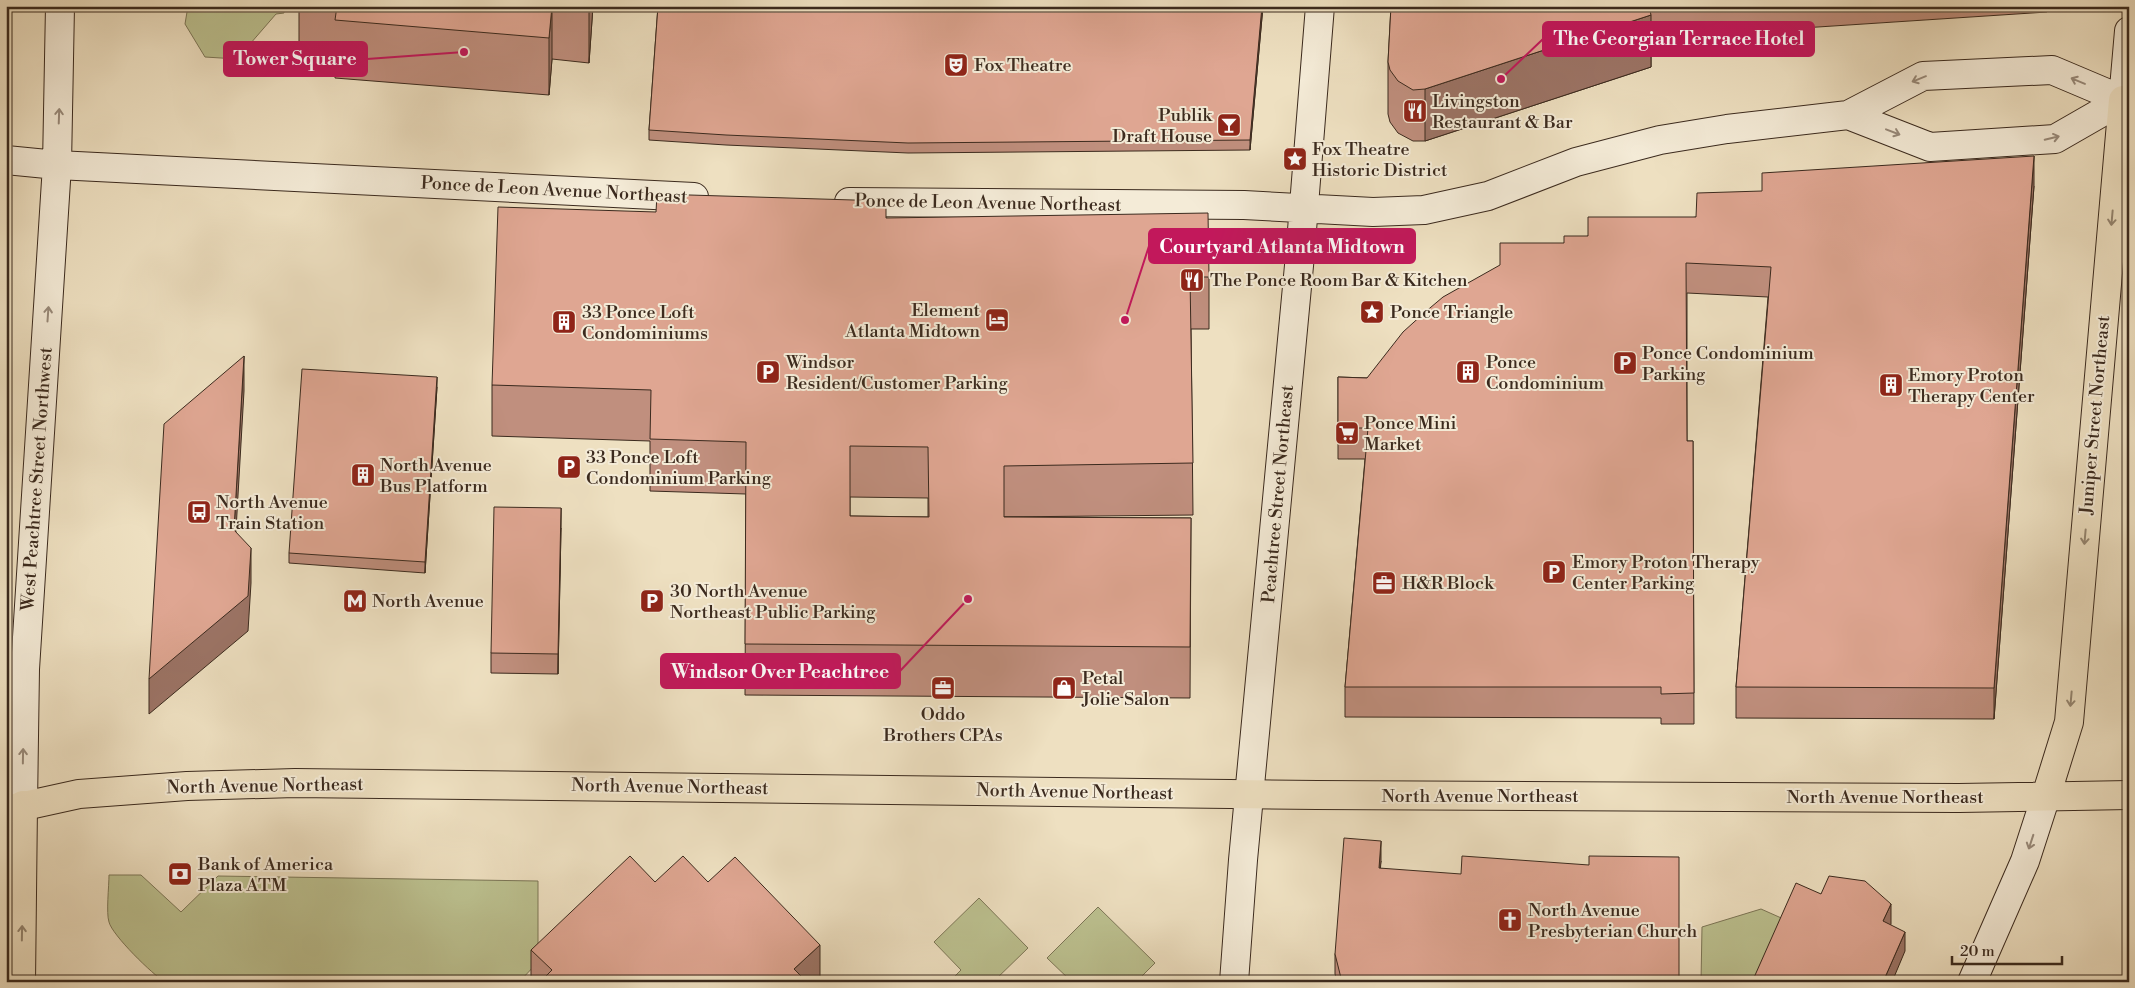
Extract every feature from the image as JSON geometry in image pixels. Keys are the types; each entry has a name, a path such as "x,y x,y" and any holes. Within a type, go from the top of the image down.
{"main road":[{"name":"West Peachtree Street Northwest","path":"21,982 14,807 25,668 57,165 60,6"},
{"name":"Peachtree Street Northeast","path":"1234,982 1304,209 1320,6"},
{"name":"Juniper Street Northeast","path":"2046,796 2069,722 2126,100 2129,31"},
{"name":"Ponce de Leon Avenue Northeast","path":"820,201 966,204 1244,205 1373,212 1424,210 1488,196 1576,162 1660,140 1727,129 1848,115 1923,76 2052,70 2126,100"},
{"name":"Ponce de Leon Avenue Northeast","path":"1848,115 1930,147 2055,139 2126,100"},
{"name":"Ponce de Leon Avenue Northeast","path":"6,160 57,165 716,198"},
{"name":"North Avenue Northeast","path":"14,807 79,794 187,786 295,783 1250,794 1852,798 2129,795"},
{"path":"1972,982 2025,861 2046,796"}],"green space":[{"path":"188,6 284,6 284,13 276,14 237,59 205,57 185,24"},
{"path":"109,875 141,875 181,912 218,876 538,881 538,962 519,982 165,982 134,954 112,928 108,912"},
{"path":"979,898 1028,948 993,982 949,982 961,970 934,942"},
{"path":"1098,907 1155,963 1136,982 1072,982 1047,958"},
{"path":"1761,909 1788,921 1761,982 1701,982 1702,927"}],"building":[{"path":"337,6 552,6 549,38 335,20"},
{"name":"Fox Theatre","path":"658,6 1262,6 1250,140 908,143 649,130"},
{"path":"1391,6 1649,6 1651,15 1425,89 1413,90 1398,81 1390,70 1388,62"},
{"name":"Emory Proton Therapy Center","path":"2034,156 1994,688 1736,687 1771,267 1686,263 1687,441 1693,441 1694,693 1661,694 1661,687 1345,687 1368,428 1338,428 1338,377 1367,378 1403,332 1424,313 1443,297 1500,265 1500,243 1564,243 1564,236 1588,236 1588,217 1696,217 1697,193 1762,191 1762,173"},
{"path":"657,194 886,201 886,218 1208,213 1209,277 1190,277 1193,463 1004,466 1004,517 1191,518 1190,647 745,644 746,442 650,439 651,390 492,385 498,207 656,212","holes":["850,446 928,447 929,517 850,516"]},
{"name":"North Avenue Train Station","path":"244,356 234,530 251,548 248,596 149,679 164,424"},
{"name":"North Avenue Bus Platform","path":"302,369 437,377 425,562 289,553"},
{"path":"494,507 561,508 558,654 491,653"},
{"name":"North Avenue Presbyterian Church","path":"1344,838 1381,841 1379,868 1461,874 1462,856 1589,865 1589,856 1679,857 1679,982 1342,982 1335,954"},
{"path":"630,856 655,882 683,856 708,882 735,857 820,945 794,969 807,982 540,982 552,970 531,950"},
{"path":"1829,876 1865,881 1891,904 1883,921 1905,932 1883,982 1752,982 1796,883 1821,894"}],"place":[{"name":"Tower Square","path":"464,52"},
{"name":"Fox Theatre","path":"956,65"},
{"name":"The Georgian Terrace Hotel","path":"1501,79"},
{"name":"Livingston Restaurant & Bar","path":"1415,111"},
{"name":"Publik Draft House","path":"1229,125"},
{"name":"Fox Theatre Historic District","path":"1295,159"},
{"name":"The Ponce Room Bar & Kitchen","path":"1192,280"},
{"name":"Ponce Triangle","path":"1372,312"},
{"name":"Element Atlanta Midtown","path":"997,320"},
{"name":"Courtyard Atlanta Midtown","path":"1125,320"},
{"name":"33 Ponce Loft Condominiums","path":"564,322"},
{"name":"Ponce Condominium Parking","path":"1625,363"},
{"name":"Windsor Resident/Customer Parking","path":"768,372"},
{"name":"Ponce Condominium","path":"1468,372"},
{"name":"Emory Proton Therapy Center","path":"1891,385"},
{"name":"Ponce Mini Market","path":"1347,433"},
{"name":"33 Ponce Loft Condominium Parking","path":"569,467"},
{"name":"North Avenue Bus Platform","path":"363,475"},
{"name":"North Avenue Train Station","path":"199,512"},
{"name":"Emory Proton Therapy Center Parking","path":"1554,572"},
{"name":"H&R Block","path":"1384,583"},
{"name":"Windsor Over Peachtree","path":"968,599"},
{"name":"North Avenue","path":"355,601"},
{"name":"30 North Avenue Northeast Public Parking","path":"652,601"},
{"name":"Oddo Brothers CPAs","path":"943,688"},
{"name":"Petal Jolie Salon","path":"1064,688"},
{"name":"Bank of America Plaza ATM","path":"180,874"},
{"name":"North Avenue Presbyterian Church","path":"1510,920"}]}
